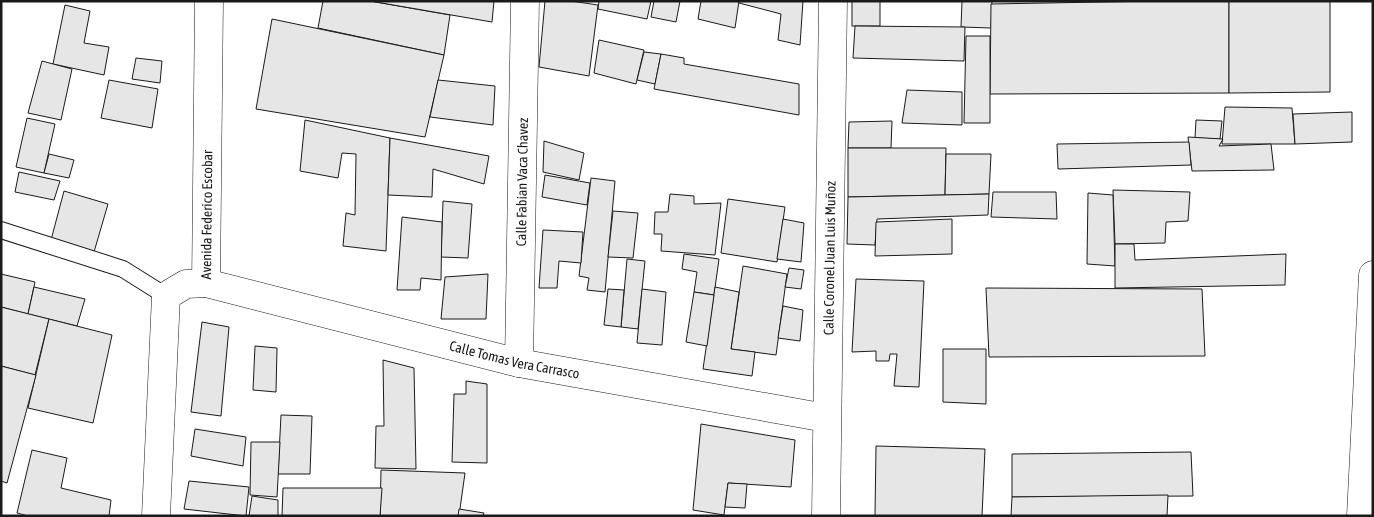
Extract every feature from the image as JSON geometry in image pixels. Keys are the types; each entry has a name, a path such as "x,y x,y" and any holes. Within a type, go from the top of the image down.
{"street":[{"name":"Avenida Federico Escobar","path":"166,296 186,284 206,283 209,1"},
{"name":"Calle Fabian Vaca Chavez","path":"519,363 525,1"},
{"name":"Calle Coronel Juan Luis Muñoz","path":"826,516 833,1"},
{"path":"1361,516 1373,275"},
{"name":"Calle Tomas Vera Carrasco","path":"206,283 519,363 826,418"},
{"path":"156,516 166,296"}],"lane":[{"path":"1,230 123,269 166,296"}],"building":[{"path":"323,1 370,1 450,15 444,55 318,28"},
{"path":"370,1 494,1 492,22"},
{"path":"545,1 571,1 598,5 589,76 539,67"},
{"path":"599,1 651,1 647,19 598,9"},
{"path":"654,1 680,1 676,22 651,17"},
{"path":"701,1 739,1 735,28 698,19"},
{"path":"739,1 803,1 800,45 778,40 781,14 739,3"},
{"path":"852,1 880,1 880,26 852,26"},
{"path":"962,1 992,1 991,28 961,27"},
{"path":"1229,1 1229,93 990,94 991,4"},
{"path":"1229,1 1330,1 1330,92 1229,93"},
{"path":"65,5 90,11 84,43 109,47 104,75 53,64"},
{"path":"272,19 444,55 425,137 256,109"},
{"path":"855,26 965,27 964,61 853,58"},
{"path":"966,36 990,36 990,123 964,123"},
{"path":"599,40 644,50 636,84 594,73"},
{"path":"644,52 661,54 655,84 637,80"},
{"path":"661,54 684,58 684,64 799,84 799,115 654,89"},
{"path":"136,58 162,61 160,83 132,79"},
{"path":"42,61 72,69 61,120 28,113"},
{"path":"109,80 158,89 152,128 101,118"},
{"path":"438,80 495,86 493,125 430,117"},
{"path":"907,90 962,92 962,125 902,123"},
{"path":"1225,107 1292,108 1295,144 1222,144"},
{"path":"1352,112 1352,142 1295,144 1293,114"},
{"path":"27,118 55,124 44,173 16,167"},
{"path":"305,120 390,138 386,251 343,246 346,213 355,215 356,154 342,153 338,178 300,171"},
{"path":"1196,120 1222,121 1220,139 1195,138"},
{"path":"892,121 891,148 848,148 849,122"},
{"path":"1188,137 1223,139 1219,146 1271,144 1274,170 1192,171"},
{"path":"390,138 489,156 484,184 433,169 432,197 388,195"},
{"path":"544,141 584,153 579,180 543,172"},
{"path":"1189,142 1191,165 1058,169 1057,144"},
{"path":"848,148 946,148 945,195 848,197"},
{"path":"49,154 74,160 69,178 44,173"},
{"path":"946,154 991,154 989,194 945,195"},
{"path":"19,172 60,181 54,200 15,192"},
{"path":"545,175 590,183 587,205 542,197"},
{"path":"591,178 615,181 605,292 587,290 589,278 579,276"},
{"path":"1113,190 1190,192 1188,221 1166,222 1165,243 1115,244"},
{"path":"64,191 108,204 94,252 51,240"},
{"path":"993,192 1056,192 1057,219 991,217"},
{"path":"1088,193 1113,195 1115,266 1087,264"},
{"path":"670,194 694,196 694,204 721,203 715,255 661,251 662,234 654,234 655,212 668,212"},
{"path":"989,194 988,215 877,219 875,245 847,244 848,197"},
{"path":"728,199 785,207 777,262 721,253"},
{"path":"443,201 472,204 468,258 441,257"},
{"path":"613,211 638,213 633,258 608,257"},
{"path":"402,217 442,222 441,280 421,278 420,290 397,290"},
{"path":"783,219 804,223 801,262 777,259"},
{"path":"952,219 952,254 875,256 876,222"},
{"path":"543,230 583,232 581,263 559,261 557,288 539,288"},
{"path":"1115,244 1134,244 1135,260 1286,254 1285,285 1115,288"},
{"path":"684,254 719,259 714,295 694,292 697,272 682,269"},
{"path":"627,259 645,261 638,329 621,327"},
{"path":"743,266 787,274 776,355 731,349"},
{"path":"789,268 804,270 801,289 785,287"},
{"path":"1,274 35,282 28,314 1,307"},
{"path":"488,274 486,319 441,319 445,277"},
{"path":"856,279 924,281 919,387 894,386 897,354 890,354 889,361 876,361 876,351 852,352"},
{"path":"34,287 85,299 77,326 28,314"},
{"path":"715,287 739,292 731,349 755,352 752,376 703,369"},
{"path":"986,288 1202,289 1205,356 989,357"},
{"path":"608,289 624,290 621,327 604,325"},
{"path":"642,289 666,292 662,345 637,343"},
{"path":"694,292 714,295 707,346 686,342"},
{"path":"783,306 803,310 800,341 778,338"},
{"path":"1,307 49,319 35,375 1,366"},
{"path":"49,319 112,335 93,423 28,408"},
{"path":"202,322 229,327 221,416 191,412"},
{"path":"255,346 277,348 276,392 253,390"},
{"path":"943,349 986,349 986,404 943,402"},
{"path":"383,360 414,368 416,469 375,468 376,426 384,426"},
{"path":"1,366 36,375 7,483 1,481"},
{"path":"466,381 487,384 487,463 452,462 454,394 466,394"},
{"path":"281,415 312,416 310,474 278,474"},
{"path":"701,424 795,440 791,487 728,483 724,515 693,510"},
{"path":"195,429 246,437 243,466 191,456"},
{"path":"251,442 280,442 277,497 250,495"},
{"path":"876,446 985,449 982,516 875,516"},
{"path":"32,450 67,458 61,488 111,500 109,516 28,516 17,513"},
{"path":"1191,452 1193,496 1012,497 1012,454"},
{"path":"381,470 465,473 459,516 380,516"},
{"path":"189,481 249,487 246,516 184,509"},
{"path":"728,483 747,484 745,508 725,507"},
{"path":"283,488 382,488 380,516 282,516"},
{"path":"1168,495 1167,516 1011,516 1012,497"},
{"path":"252,496 278,500 278,516 249,516"},
{"path":"459,509 484,513 483,516 458,516"}]}
